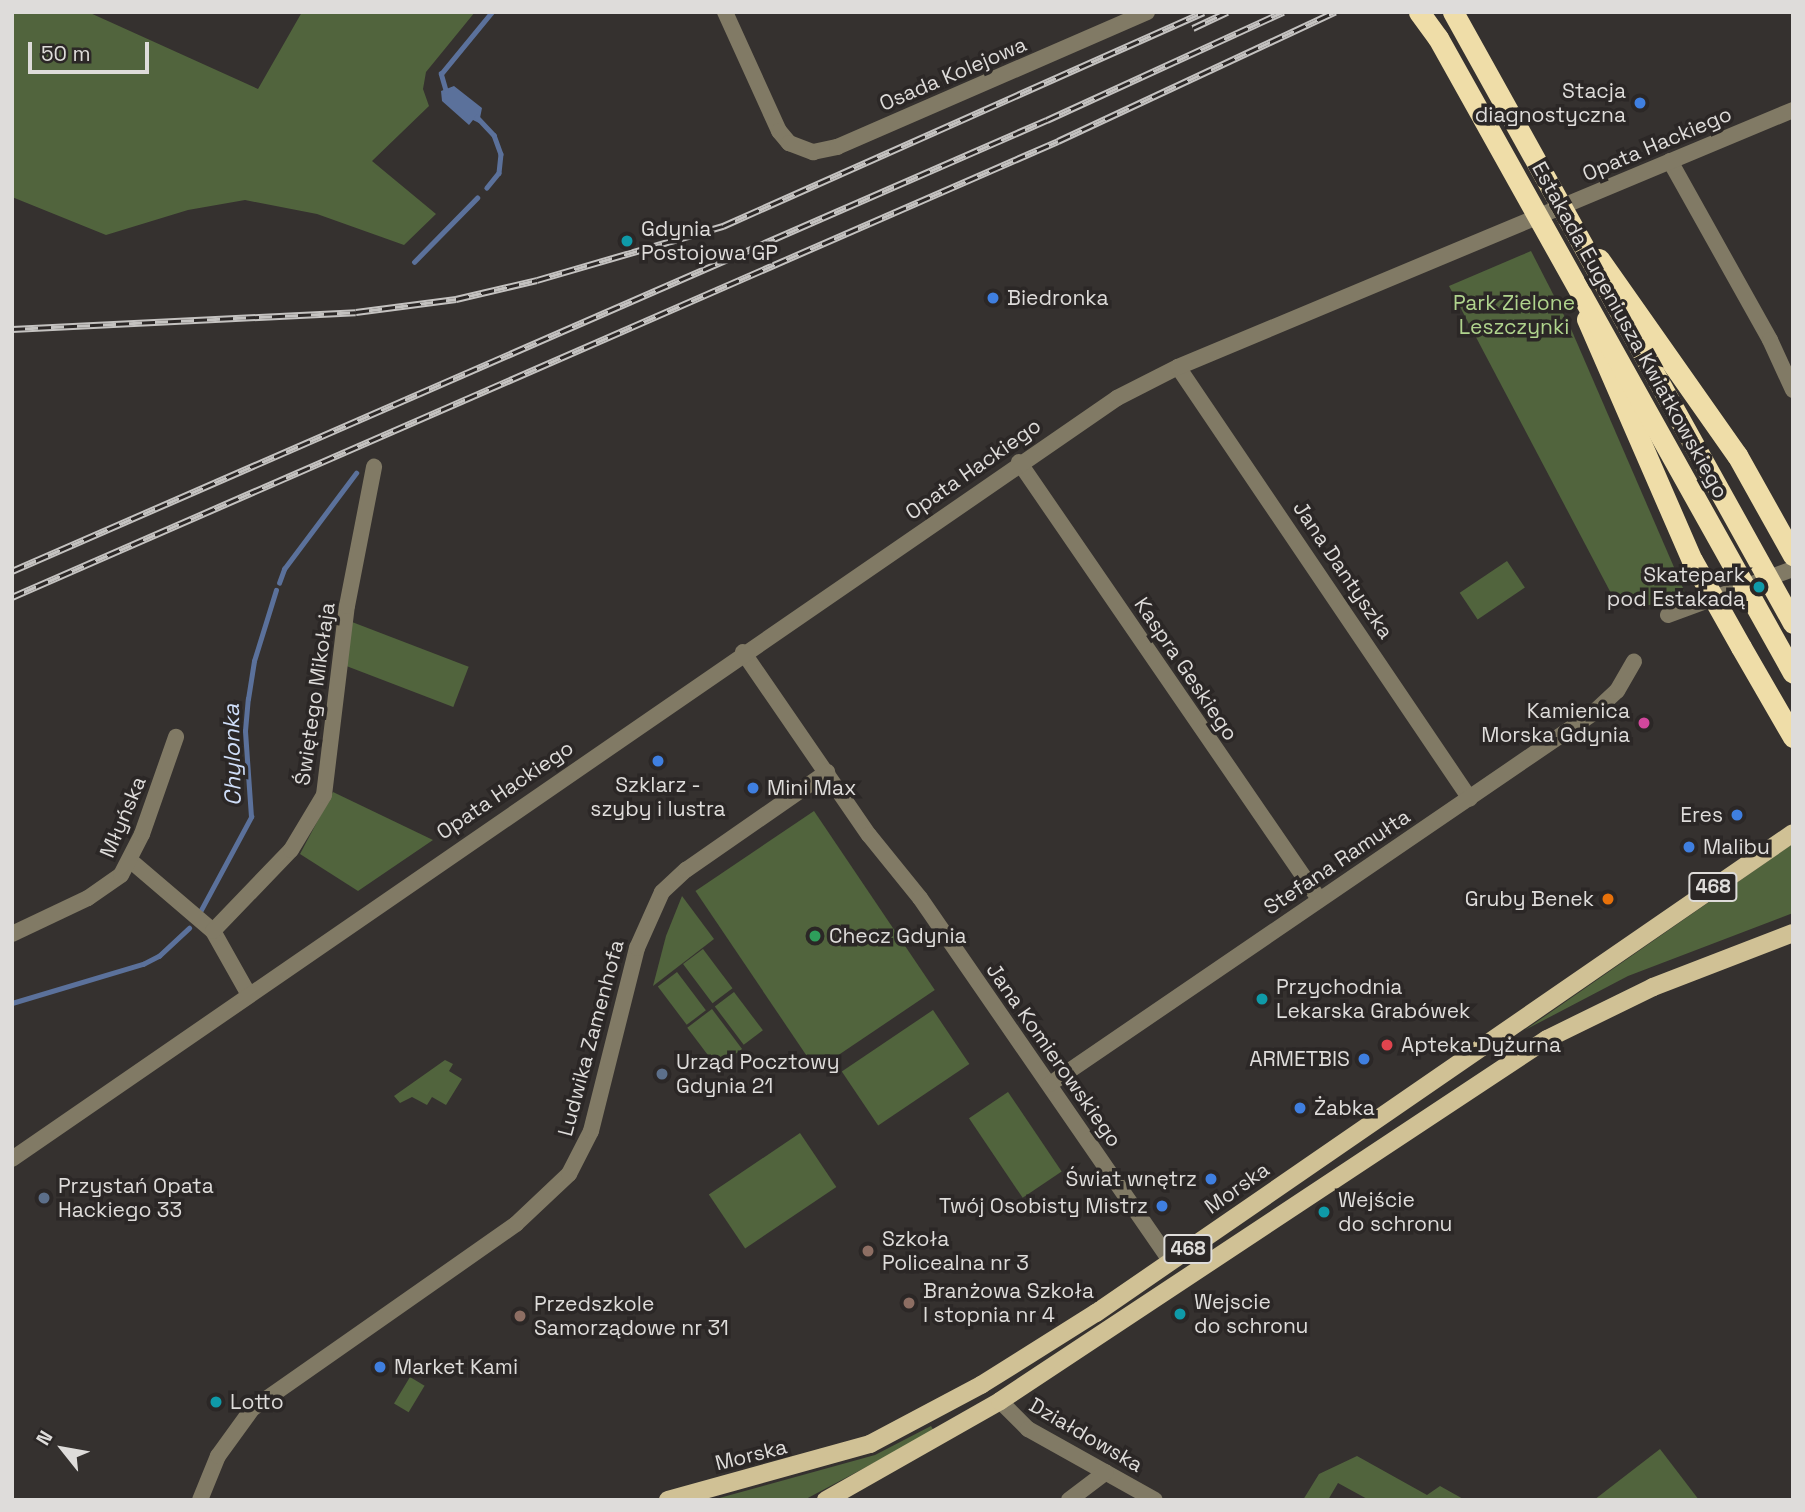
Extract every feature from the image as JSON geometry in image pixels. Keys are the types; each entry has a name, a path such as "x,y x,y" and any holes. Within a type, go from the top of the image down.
{"highway":[{"name":"Estakada Eugeniusza Kwiatkowskiego","path":"1421,12 1547,231 1793,673"},
{"name":"Estakada Eugeniusza Kwiatkowskiego","path":"1453,12 1793,623"},
{"path":"1567,214 1737,455 1793,555"},
{"path":"1547,231 1659,493 1741,647 1793,737"}],"main road":[{"name":"Morska","path":"668,1500 827,1458 896,1432 1032,1355 1793,833"},
{"name":"468","path":"826,1500 1000,1401 1546,1039 1653,987 1793,933"}],"street":[{"name":"Osada Kolejowa","path":"725,12 779,131 801,150 813,152 837,147 1147,12"},
{"name":"Opata Hackiego","path":"248,993 1097,410 1178,367 1793,110"},
{"path":"1670,160 1770,340 1793,390"},
{"name":"Jana Dantyszka","path":"1178,367 1470,799"},
{"name":"Kaspra Geskiego","path":"1019,462 1319,899"},
{"name":"Świętego Mikołaja","path":"213,931 291,850 324,795 347,606 373,467"},
{"path":"1668,615 1793,569"},
{"path":"743,652 827,772"},
{"name":"Stefana Ramułta","path":"1050,1084 1592,714 1617,691 1634,662"},
{"name":"Młyńska","path":"12,934 107,887 131,861 177,737"},
{"name":"Jana Komierowskiego","path":"827,772 1050,1084 1170,1261"},
{"name":"Ludwika Zamenhofa","path":"200,1500 218,1456 252,1409 516,1224 569,1174 591,1131 637,948 662,892 686,870 827,772"},
{"path":"12,1159 248,993 213,931 131,861"},
{"name":"Działdowska","path":"1000,1401 1017,1422 1155,1500"},
{"path":"1069,1500 1106,1472"}],"green space":[{"path":"12,12 88,12 258,89 302,12 475,12 426,72 423,89 429,106 372,161 436,214 404,245 317,214 245,200 188,210 106,235 12,197"},
{"name":"Park Zielone Leszczynki","path":"1531,251 1571,329 1686,595 1642,607 1613,597 1449,286"},
{"path":"1507,561 1525,588 1478,619 1460,593"},
{"path":"352,622 469,667 453,707 337,662"},
{"path":"333,792 433,840 358,891 300,854"},
{"path":"814,811 935,990 816,1070 695,891"},
{"path":"1791,845 1793,913 1628,976 1525,1030"},
{"path":"682,896 714,939 653,986 666,936"},
{"path":"703,949 732,988 713,1003 683,964"},
{"path":"677,972 706,1010 687,1025 658,986"},
{"path":"734,992 763,1030 744,1045 715,1006"},
{"path":"712,1009 742,1049 717,1068 687,1028"},
{"path":"933,1010 969,1064 878,1125 842,1072"},
{"path":"445,1060 453,1064 449,1071 462,1079 446,1105 432,1097 427,1105 412,1097 400,1103 394,1096"},
{"path":"1008,1092 1062,1172 1023,1198 969,1118"},
{"path":"800,1133 836,1187 745,1248 709,1195"},
{"path":"410,1377 425,1386 409,1412 394,1404"},
{"path":"931,1426 934,1431 804,1500 712,1500 875,1455"},
{"path":"1660,1449 1699,1500 1594,1500"},
{"path":"1357,1456 1427,1495 1440,1486 1465,1500 1369,1500 1338,1483 1328,1500 1303,1500 1319,1474"}],"water":[{"path":"454,86 482,108 479,123 473,120 469,125 442,101 441,91"}],"waterway":[{"name":"Chylonka","path":"446,92 441,74 492,12"},
{"name":"Chylonka","path":"477,117 494,135 501,154 499,173 487,188"},
{"name":"Chylonka","path":"414,262 477,198"},
{"name":"Chylonka","path":"279,583 284,569 356,473"},
{"name":"Chylonka","path":"201,910 251,817 245,731 248,699 254,661 276,590"},
{"name":"Chylonka","path":"12,1003 143,964 159,956 189,928"}],"railway":[{"path":"12,329 356,312 456,299 537,280 723,226 1204,12"},
{"path":"1193,28 1228,12"},
{"path":"12,571 1047,120 1283,12"},
{"path":"12,597 1058,141 1335,12"}],"place":[{"name":"Stacja diagnostyczna","path":"1640,103"},
{"name":"Gdynia Postojowa GP","path":"627,241"},
{"name":"Biedronka","path":"993,298"},
{"name":"Skatepark pod Estakadą","path":"1759,587"},
{"name":"Kamienica Morska Gdynia","path":"1644,723"},
{"name":"Szklarz - szyby i lustra","path":"658,761"},
{"name":"Mini Max","path":"753,788"},
{"name":"Eres","path":"1737,815"},
{"name":"Malibu","path":"1689,847"},
{"name":"Gruby Benek","path":"1608,899"},
{"name":"Checz Gdynia","path":"815,936"},
{"name":"Przychodnia Lekarska Grabówek","path":"1262,999"},
{"name":"Apteka Dyżurna","path":"1387,1045"},
{"name":"ARMETBIS","path":"1364,1059"},
{"name":"Urząd Pocztowy Gdynia 21","path":"662,1074"},
{"name":"Żabka","path":"1300,1108"},
{"name":"Świat wnętrz","path":"1211,1179"},
{"name":"Przystań Opata Hackiego 33","path":"44,1198"},
{"name":"Twój Osobisty Mistrz","path":"1162,1206"},
{"name":"Wejście do schronu","path":"1324,1212"},
{"name":"Szkoła Policealna nr 3","path":"868,1251"},
{"name":"Branżowa Szkoła I stopnia nr 4","path":"909,1303"},
{"name":"Wejscie do schronu","path":"1180,1314"},
{"name":"Przedszkole Samorządowe nr 31","path":"520,1316"},
{"name":"Market Kami","path":"380,1367"},
{"name":"Lotto","path":"216,1402"}]}
